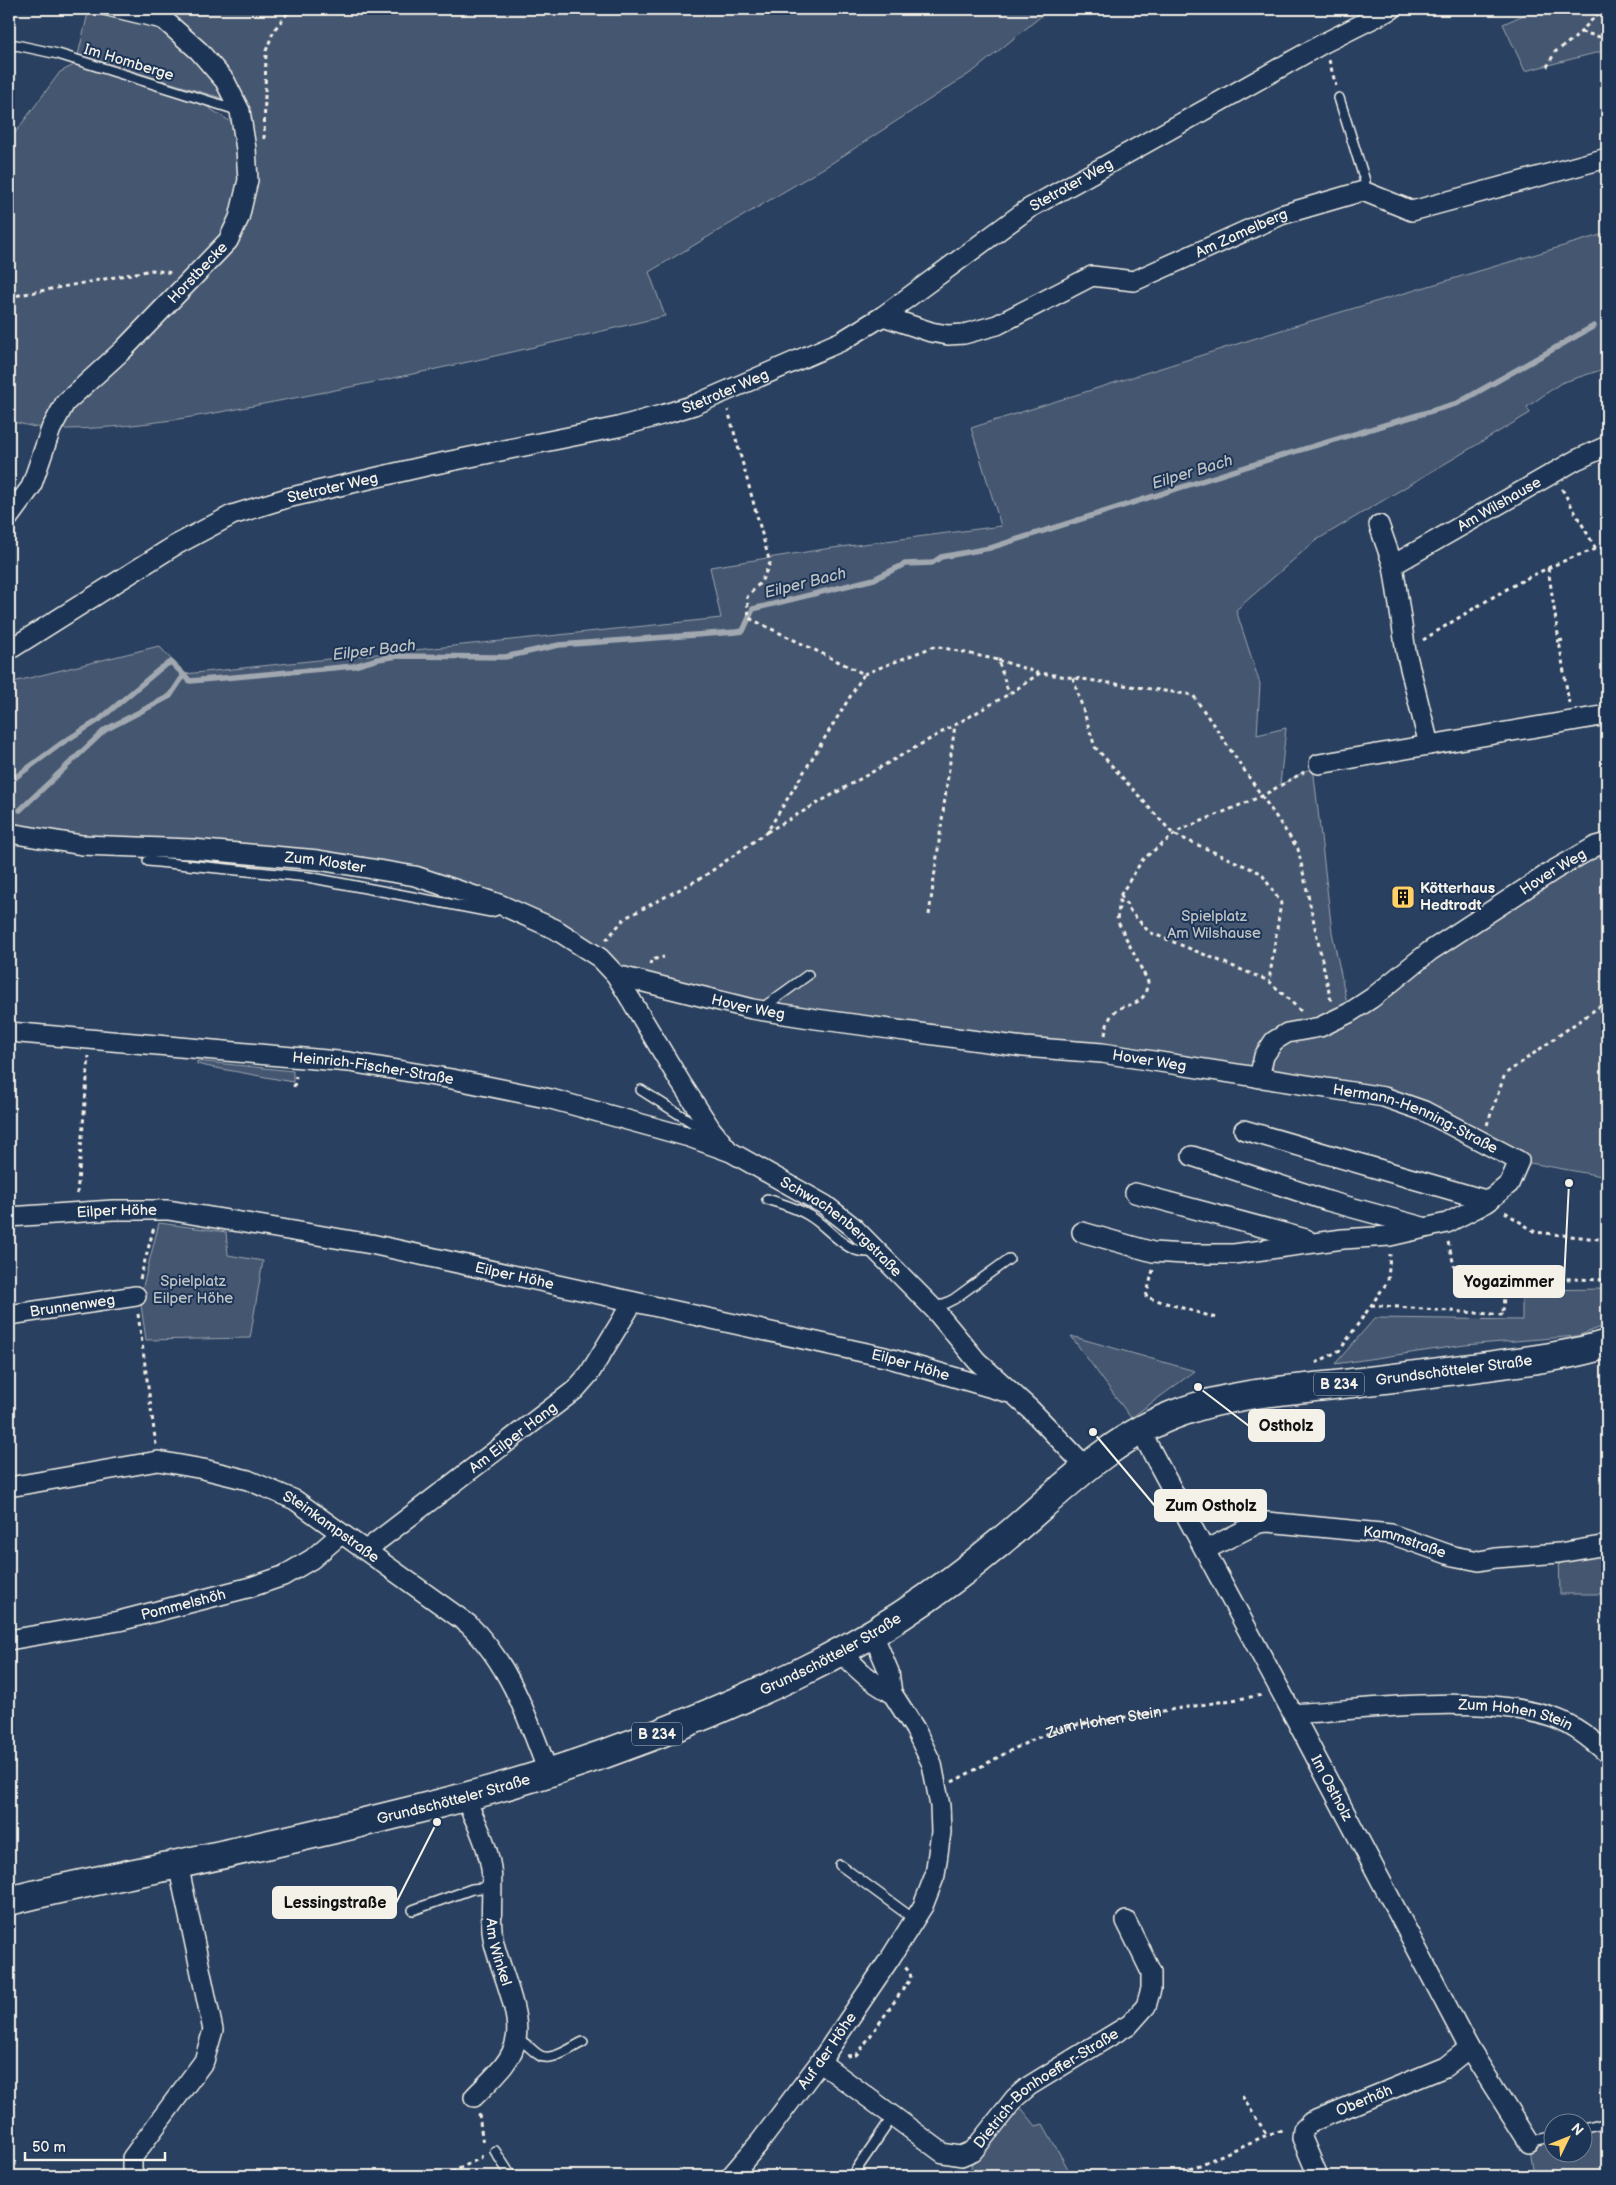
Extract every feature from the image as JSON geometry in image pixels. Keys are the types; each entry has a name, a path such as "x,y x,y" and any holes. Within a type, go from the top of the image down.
{"main road":[{"name":"Grundschötteler Straße","path":"9,1901 80,1883 314,1834 464,1796 548,1772 659,1733 732,1704 800,1673 873,1634 947,1585 996,1546 1086,1468 1140,1430 1181,1412 1230,1399 1288,1389 1536,1359 1564,1355 1607,1344"}],"street":[{"name":"Horstbecke","path":"9,517 31,487 51,429 65,403 124,349 192,276 228,241 239,218 248,180 246,149 240,111 224,81 199,51 152,9"},
{"name":"Stetroter Weg","path":"9,650 174,546 232,515 287,498 426,466 618,427 694,405 842,341 883,316 1028,209 1324,43 1392,9"},
{"name":"Am Zamelberg","path":"883,316 948,336 964,334 997,325 1092,276 1134,281 1281,215 1363,191 1412,211 1607,158"},
{"name":"Am Wilshause","path":"1393,566 1576,460 1607,446"},
{"path":"1379,525 1393,566 1406,652 1429,745"},
{"path":"1319,764 1607,715"},
{"name":"Zum Kloster","path":"9,833 82,845 192,849 318,860 415,876 499,904 555,929 594,954 616,975"},
{"name":"Hover Weg","path":"616,975 759,1010 1024,1047 1102,1053 1259,1078 1264,1056 1274,1041 1286,1033 1320,1027 1336,1020 1372,998 1430,951 1462,930 1554,870 1596,846 1607,843"},
{"name":"Schwachenbergstraße","path":"616,975 681,1083 724,1146 838,1213 878,1250 934,1309 977,1361 1031,1410 1086,1468"},
{"name":"Heinrich-Fischer-Straße","path":"9,1032 349,1062 452,1079 551,1099 724,1146"},
{"name":"Hermann-Henning-Straße","path":"1082,1232 1158,1252 1184,1254 1234,1254 1317,1242 1390,1236 1435,1226 1467,1214 1489,1201 1508,1184 1519,1161 1481,1143 1424,1111 1384,1097 1259,1078"},
{"path":"1244,1130 1489,1201"},
{"path":"1192,1156 1328,1201 1435,1226"},
{"name":"Hermann-Henning-Straße","path":"1135,1193 1317,1242"},
{"name":"Eilper Höhe","path":"9,1217 76,1212 158,1210 371,1244 885,1357 1013,1394"},
{"name":"Brunnenweg","path":"9,1314 136,1296"},
{"name":"Am Eilper Hang","path":"366,1550 575,1390 589,1374 633,1302"},
{"name":"Im Ostholz","path":"1140,1430 1293,1714 1469,2048 1529,2143"},
{"name":"Steinkampstraße","path":"9,1487 158,1461 248,1480 295,1500 468,1624 480,1635 514,1686 548,1772"},
{"name":"Kammstraße","path":"1205,1550 1260,1523 1267,1522 1391,1534 1453,1556 1479,1561 1559,1553 1607,1545"},
{"name":"Pommelshöh","path":"9,1640 120,1621 251,1587 283,1576 312,1559 341,1534"},
{"name":"Auf der Höhe","path":"731,2176 760,2142 823,2056 891,1957 929,1895 939,1854 941,1832 938,1789 932,1764 925,1748 892,1692 889,1672 873,1634"},
{"path":"842,1651 863,1675 875,1684 892,1692"},
{"name":"Zum Hohen Stein","path":"1293,1714 1412,1706 1459,1705 1502,1707 1554,1718 1590,1737 1607,1753"},
{"name":"Am Winkel","path":"464,1796 487,1851 491,1868 494,1946 517,2023 516,2039 512,2052 503,2066 474,2097"},
{"path":"135,2176 132,2170 132,2158 204,2061 212,2030 178,1864"},
{"name":"Dietrich-Bonhoeffer-Straße","path":"823,2056 893,2116 944,2153 961,2156 973,2151 1015,2098 1030,2086 1130,2024 1146,2006 1152,1980 1151,1972 1126,1921"},
{"name":"Oberhöh","path":"1303,2130 1311,2122 1446,2067 1469,2048"},
{"path":"1303,2130 1302,2138 1318,2176"}],"lane":[{"path":"99,9 172,26"},
{"name":"Im Homberge","path":"9,48 16,45 58,54 240,111"},
{"path":"1338,94 1365,181"},
{"path":"148,861 308,877 491,912 495,911 499,904"},
{"path":"759,1010 808,975"},
{"path":"641,1090 724,1146"},
{"path":"768,1199 810,1216 853,1250 868,1252 878,1250"},
{"path":"934,1309 954,1298 1009,1259"},
{"path":"840,1865 915,1920"},
{"path":"413,1910 472,1889 491,1887"},
{"path":"516,2039 523,2041 541,2056 548,2057 583,2042"},
{"path":"852,2176 893,2116"},
{"path":"1594,2126 1607,2122"},
{"path":"1529,2143 1544,2139"},
{"path":"495,2151 511,2176"}],"path":[{"path":"264,142 266,51 274,30 291,9"},
{"path":"1547,67 1555,52 1582,32 1602,9"},
{"path":"1582,32 1600,37 1607,36"},
{"path":"1324,43 1338,94"},
{"path":"9,297 152,270 192,276"},
{"path":"723,392 770,563 761,582 746,597 749,618 864,674"},
{"path":"1553,473 1596,549"},
{"path":"1406,652 1514,585 1548,568 1607,546"},
{"path":"1548,568 1571,721"},
{"path":"767,832 864,674 935,646 998,660 1040,673 1193,695 1298,849 1336,1020"},
{"path":"998,660 1009,694"},
{"path":"594,954 625,918 703,877 767,832 1009,694 1040,673"},
{"path":"1073,678 1095,747 1173,834 1261,873 1281,903 1269,981"},
{"path":"929,915 955,725"},
{"path":"1102,1053 1109,1016 1122,1006 1132,1004 1144,994 1148,982 1117,920 1121,894 1143,859 1173,834 1262,796 1319,764"},
{"path":"1121,894 1130,912 1149,932 1269,981 1303,1011 1304,1030"},
{"path":"1481,1143 1505,1074 1607,1001"},
{"path":"76,1212 90,1050"},
{"path":"158,1210 136,1296 158,1461"},
{"path":"1521,1223 1535,1232 1607,1240"},
{"path":"1435,1226 1455,1269 1539,1272 1541,1278 1607,1280"},
{"path":"1310,1366 1340,1350 1388,1281 1390,1236"},
{"path":"1158,1252 1146,1297 1216,1318"},
{"path":"1370,1305 1504,1315 1505,1272"},
{"name":"Zum Hohen Stein","path":"938,1789 1025,1744 1061,1729 1105,1719 1281,1692"},
{"path":"823,2056 856,2055 911,1978 907,1968 891,1957"},
{"path":"1242,2096 1267,2134"},
{"path":"444,2176 481,2158 483,2142 481,2123 474,2097"},
{"path":"1175,2176 1267,2134 1288,2129 1303,2130"}],"green space":[{"path":"89,9 170,32 193,53 228,100 78,55"},
{"path":"165,9 1050,9 975,70 832,163 649,272 665,316 337,390 172,420 83,429 48,429 9,421 9,132 15,133 60,72 76,64 198,101 231,122 237,129 243,150 245,108"},
{"path":"1537,9 1607,9 1607,50 1525,71 1503,24"},
{"name":"Spielplatz Am Wilshause","path":"1607,233 1607,368 1561,383 1527,407 1530,413 1315,541 1236,610 1260,684 1257,735 1286,728 1280,785 1313,767 1332,932 1349,1013 1607,843 1607,1177 1519,1161 1384,1097 816,1019 616,975 600,958 415,876 9,833 9,683 159,646 185,674 721,618 710,567 825,549 1001,526 971,428 1294,326"},
{"path":"197,1061 293,1071 293,1082 205,1066 197,1064"},
{"name":"Spielplatz Eilper Höhe","path":"159,1223 226,1232 228,1255 263,1261 250,1338 146,1340 140,1298"},
{"path":"1607,1289 1607,1325 1577,1336 1465,1345 1335,1364 1375,1318 1522,1320 1522,1290"},
{"path":"1071,1336 1195,1371 1131,1418"},
{"path":"1607,1545 1607,1594 1560,1594 1559,1553"},
{"path":"1018,2104 1036,2126 1043,2124 1072,2176 970,2176 972,2160"},
{"path":"1607,2123 1607,2176 1534,2176 1529,2143 1544,2139 1544,2162 1594,2162 1594,2126"}],"waterway":[{"name":"Eilper Bach","path":"9,782 62,743 99,720 161,668 171,662 190,681 354,666 378,659 398,656 505,657 559,645 743,631 753,609 874,579 905,564 932,563 941,557 990,548 1277,457 1458,403 1594,326"},
{"path":"20,810 105,730 170,696 184,675"}],"place":[{"name":"Kötterhaus Hedtrodt","path":"1403,897"},
{"name":"Yogazimmer","path":"1569,1183"},
{"name":"Ostholz","path":"1198,1387"},
{"name":"Zum Ostholz","path":"1093,1432"},
{"name":"Lessingstraße","path":"437,1822"}]}
